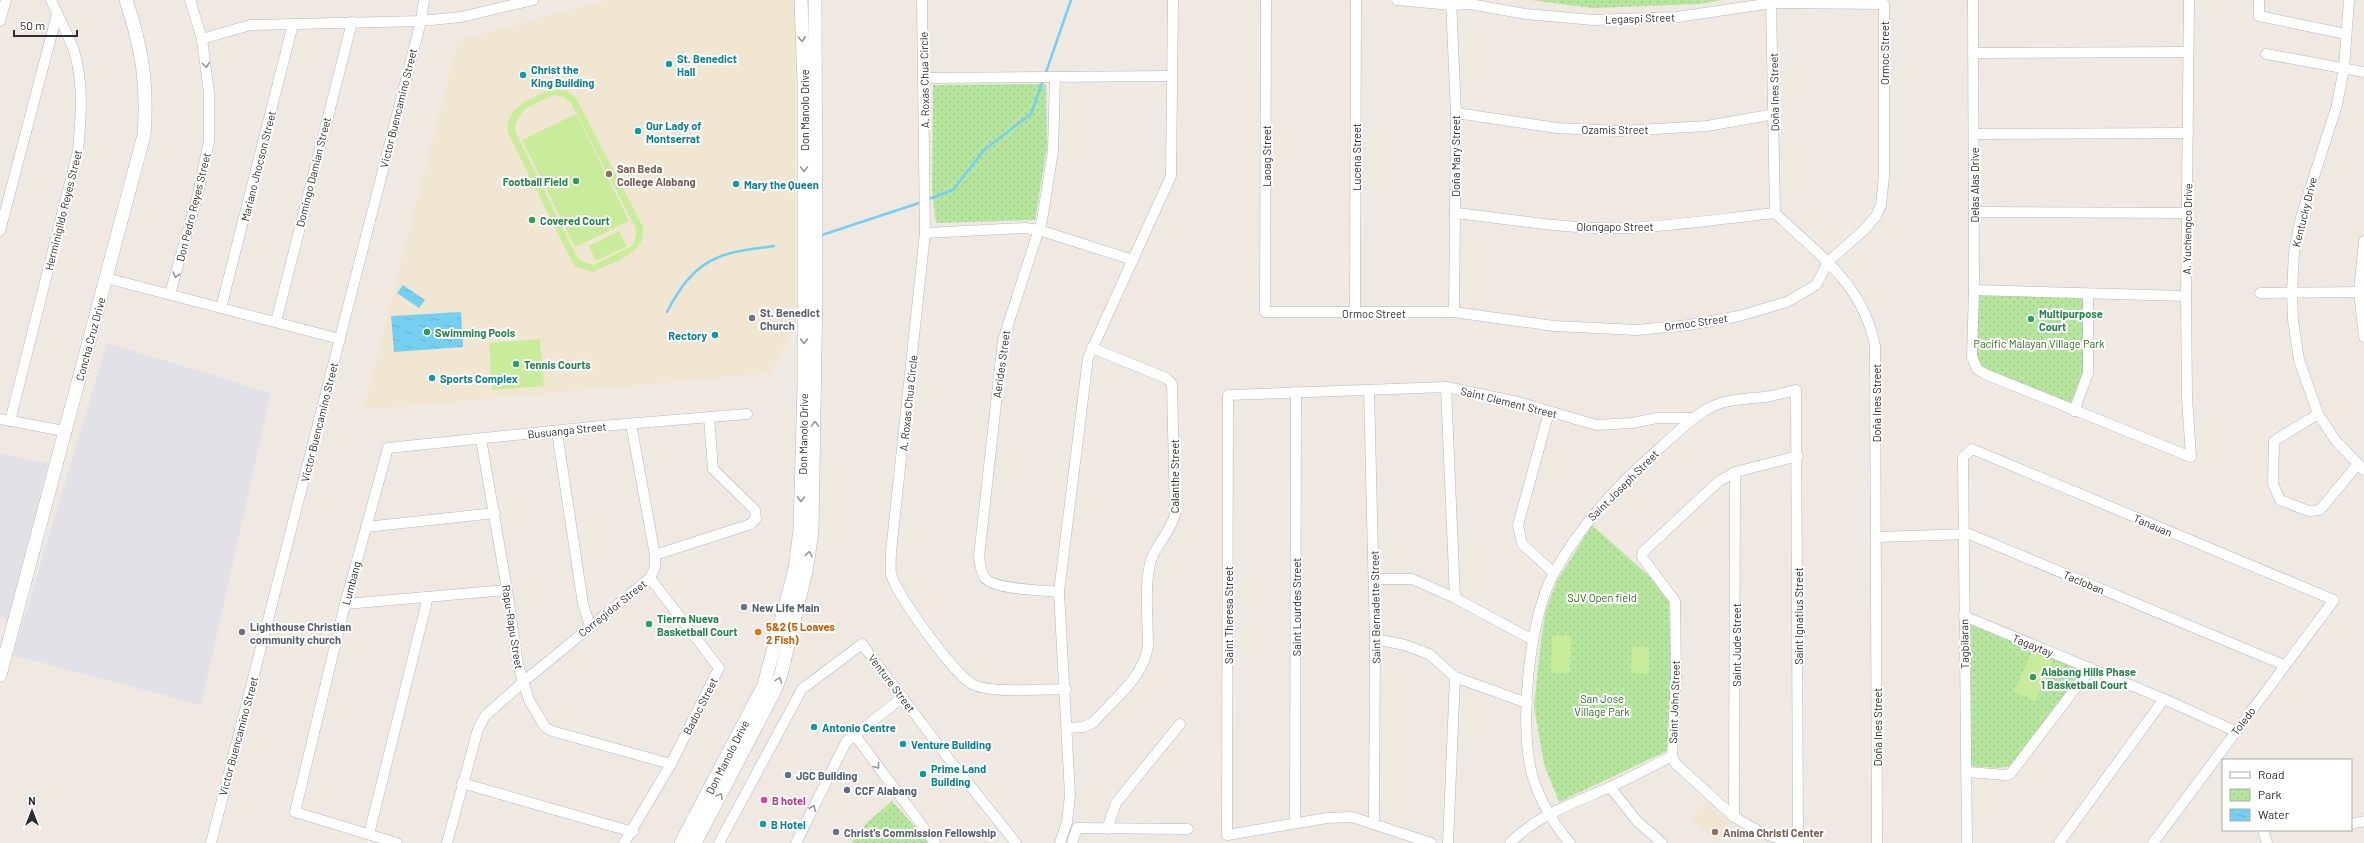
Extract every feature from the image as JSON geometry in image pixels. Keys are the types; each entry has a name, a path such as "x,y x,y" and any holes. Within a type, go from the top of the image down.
{"street":[{"path":"0,21 6,0"},
{"name":"Herminigildo Reyes Street","path":"5,420 78,151 82,112 80,76 74,50 51,0"},
{"name":"Concha Cruz Drive","path":"0,675 144,135 147,102 142,56 126,0"},
{"name":"Don Pedro Reyes Street","path":"170,294 197,198 209,141 209,93 202,38 190,0"},
{"name":"Victor Buencamino Street","path":"210,843 421,21 424,0"},
{"path":"202,38 250,25 421,21 462,17 533,0"},
{"name":"A. Roxas Chua Circle","path":"922,0 925,78 925,233 891,552 891,574 900,594 937,645 960,674 972,684 993,689 1066,689"},
{"path":"1060,843 1067,822 1070,795 1066,689 1059,592 1088,358 1171,176 1173,0"},
{"name":"Laoag Street","path":"1265,312 1266,0"},
{"name":"Lucena Street","path":"1355,313 1356,0"},
{"name":"Legaspi Street","path":"1397,0 1451,2 1526,14 1600,20 1677,17 1771,2 1884,4"},
{"name":"Delas Alas Drive","path":"1973,0 1974,290 1972,357 1977,369 1985,374 2074,411"},
{"name":"A. Yuchengco Drive","path":"2074,411 2191,457 2187,398 2186,296 2189,0"},
{"path":"2259,0 2260,16 2346,34"},
{"name":"Kentucky Drive","path":"2349,0 2344,68 2337,105 2314,173 2297,238 2292,293 2299,360 2318,414 2333,437 2361,467"},
{"name":"Doña Mary Street","path":"1451,2 1456,113 1454,312"},
{"name":"Doña Ines Street","path":"1771,2 1775,114 1775,213 1828,262 1855,293 1865,310 1873,335 1877,361 1877,843"},
{"name":"Ormoc Street","path":"1265,312 1454,312 1554,326 1636,330 1689,325 1739,316 1787,302 1816,285 1828,262 1865,229 1876,216 1882,205 1884,176 1884,4"},
{"path":"801,6 815,6"},
{"name":"Don Manolo Drive","path":"801,6 810,142"},
{"name":"Don Manolo Drive","path":"695,843 701,819 764,685 800,570 800,530 810,390 810,142 815,6"},
{"path":"0,230 57,14"},
{"name":"Domingo Damian Street","path":"276,322 352,22"},
{"name":"Mariano Jhocson Street","path":"222,308 293,24"},
{"path":"1973,53 2188,52"},
{"path":"2266,54 2364,72"},
{"path":"925,78 1171,76"},
{"name":"Aerides Street","path":"1048,78 1053,150 1039,230 1003,340 979,558 980,569 986,579 999,586 1059,592"},
{"name":"Ozamis Street","path":"1456,113 1557,128 1620,131 1708,126 1775,114"},
{"path":"1974,134 2188,133"},
{"path":"1974,212 2188,213"},
{"name":"Olongapo Street","path":"1455,213 1565,226 1626,228 1681,224 1775,213"},
{"path":"925,233 1025,228 1039,230 1133,260"},
{"path":"2364,241 2362,292 2364,337"},
{"path":"106,278 340,339"},
{"path":"1974,290 2186,296"},
{"path":"2260,293 2362,292"},
{"path":"2074,411 2088,373 2088,294"},
{"name":"Calanthe Street","path":"1067,728 1083,727 1093,723 1140,671 1147,657 1149,575 1151,560 1172,525 1174,514 1172,384 1166,378 1092,348"},
{"path":"1446,388 1455,598"},
{"name":"Saint Clement Street","path":"1228,395 1446,388 1481,393 1596,425 1632,423 1657,418 1693,418"},
{"name":"Saint Bernadette Street","path":"1369,390 1375,639 1374,824"},
{"name":"Saint Joseph Street","path":"1570,843 1549,813 1533,778 1529,755 1527,702 1533,640 1541,608 1554,573 1592,513 1646,460 1693,418 1711,407 1737,399 1765,397 1796,390"},
{"name":"Saint Ignatius Street","path":"1796,390 1798,456 1798,843"},
{"name":"Saint Lourdes Street","path":"1295,823 1296,392"},
{"name":"Saint Theresa Street","path":"1228,395 1227,835 1295,823"},
{"path":"1549,412 1518,525 1522,544 1554,573"},
{"name":"Busuanga Street","path":"388,448 747,414"},
{"path":"2318,414 2274,441 2274,484 2280,500 2309,512 2320,510 2361,467"},
{"path":"631,424 655,555 751,524 756,518 755,510 714,469 709,418"},
{"path":"5,420 64,431"},
{"path":"556,432 583,604 590,626"},
{"name":"Rapu-Rapu Street","path":"481,439 495,513 518,665 529,700 545,727 562,734 671,764"},
{"name":"Lumbang","path":"370,834 295,812 345,604 388,448"},
{"name":"Tagbilaran","path":"1967,843 1963,457 1972,449"},
{"name":"Tanauan","path":"1972,449 2334,600"},
{"path":"1735,472 1798,456"},
{"name":"Saint John Street","path":"1735,472 1718,482 1643,552 1642,556 1675,601 1676,678 1672,756 1676,764 1734,817 1760,832 1791,843"},
{"name":"Saint Jude Street","path":"1734,817 1735,472"},
{"path":"366,527 495,513"},
{"name":"Tacloban","path":"1877,537 1963,534 2284,665"},
{"name":"Corregidor Street","path":"447,843 462,783 478,729 485,716 523,682 650,578 655,567 655,555"},
{"name":"Badoc Street","path":"624,843 633,832 671,764 719,668 650,578"},
{"path":"1374,579 1412,579 1455,598 1533,640"},
{"path":"345,604 507,590"},
{"path":"397,843 370,834 428,597"},
{"name":"Toledo","path":"2153,843 2284,665 2334,600"},
{"name":"Tagaytay","path":"1964,616 2091,668 2235,731"},
{"path":"1375,639 1405,645 1429,654 1455,677 1527,702"},
{"name":"Venture Street","path":"719,843 802,689 862,644 948,758 1016,843"},
{"path":"1967,772 2006,775 2011,773 2091,668"},
{"path":"1448,843 1455,677"},
{"path":"796,843 846,742 854,734 903,697"},
{"path":"2059,843 2164,699"},
{"path":"1107,829 1116,803 1180,724"},
{"path":"854,734 935,843"},
{"path":"1510,843 1549,813 1610,787 1672,756"},
{"path":"462,783 633,832"},
{"path":"1610,787 1637,821 1662,843"},
{"path":"1295,823 1352,817 1431,843"},
{"name":"Don Manolo Drive","path":"681,843 701,819"},
{"path":"2352,824 2364,820"},
{"path":"1072,843 1077,828 1188,830"},
{"path":"2263,831 2267,843"}],"shaded area":[{"name":"San Beda College Alabang","path":"605,0 795,0 795,327 772,373 363,410 458,40"},
{"path":"107,343 271,393 201,705 13,655"},
{"path":"0,454 48,464 8,619 0,617"},
{"name":"Anima Christi Center","path":"1705,802 1731,822 1718,842 1692,820"}],"green space":[{"path":"1531,0 1722,0 1699,4 1593,8"},
{"path":"1046,84 1047,146 1035,220 936,223 932,190 933,85"},
{"path":"551,89 567,91 576,98 643,227 643,236 640,244 634,250 627,256 593,272 576,267 571,260 508,133 510,116 515,110 520,105","holes":["553,95 564,97 571,103 635,227 636,235 632,246 593,265 583,262 577,257 515,131 516,123 519,117 528,108"]},
{"name":"Football Field","path":"576,114 629,221 575,247 522,140"},
{"path":"619,231 627,246 596,261 589,246"},
{"name":"Pacific Malayan Village Park","path":"1974,293 2088,295 2088,369 2073,410 1986,373 1973,359"},
{"name":"Tennis Courts","path":"540,339 544,386 492,390 489,343"},
{"name":"San Jose Village Park","path":"1592,525 1650,577 1669,601 1671,673 1669,750 1559,802 1544,764 1534,706 1541,641 1546,610 1557,581"},
{"path":"1967,622 2084,670 2011,766 1999,768 1971,766"},
{"path":"1552,636 1571,636 1570,673 1551,673"},
{"path":"1632,647 1649,647 1649,674 1631,673"},
{"name":"Alabang Hills Phase 1 Basketball Court","path":"2032,652 2053,661 2035,701 2014,692"},
{"path":"892,801 929,843 852,843 859,830"}],"water":[{"path":"403,285 425,300 419,308 397,293"},
{"name":"Swimming Pools","path":"461,312 463,347 394,352 391,316"}],"waterway":[{"path":"1045,75 1071,0"},
{"path":"926,200 953,190 984,150 1031,114 1043,80"},
{"path":"822,235 922,202"},
{"path":"667,312 682,287 694,273 710,261 732,253 774,246"}],"place":[{"name":"St. Benedict Hall","path":"669,64"},
{"name":"Christ the King Building","path":"523,75"},
{"name":"Our Lady of Montserrat","path":"638,131"},
{"name":"San Beda College Alabang","path":"609,174"},
{"name":"Football Field","path":"576,181"},
{"name":"Mary the Queen","path":"736,184"},
{"name":"Covered Court","path":"532,220"},
{"name":"St. Benedict Church","path":"752,318"},
{"name":"Multipurpose Court","path":"2031,319"},
{"name":"Swimming Pools","path":"427,332"},
{"name":"Rectory","path":"715,335"},
{"name":"Tennis Courts","path":"516,364"},
{"name":"Sports Complex","path":"432,378"},
{"name":"New Life Main","path":"744,607"},
{"name":"Tierra Nueva Basketball Court","path":"649,624"},
{"name":"Lighthouse Christian community church","path":"242,632"},
{"name":"5&2 (5 Loaves 2 Fish)","path":"758,632"},
{"name":"Alabang Hills Phase 1 Basketball Court","path":"2033,677"},
{"name":"Antonio Centre","path":"814,727"},
{"name":"Venture Building","path":"903,744"},
{"name":"Prime Land Building","path":"923,774"},
{"name":"JGC Building","path":"788,775"},
{"name":"CCF Alabang","path":"847,790"},
{"name":"B hotel","path":"764,800"},
{"name":"B Hotel","path":"763,824"},
{"name":"Christ's Commission Fellowship","path":"836,832"},
{"name":"Anima Christi Center","path":"1715,832"}],"park label":[{"name":"SJV Open field","path":"1602,597"}]}
